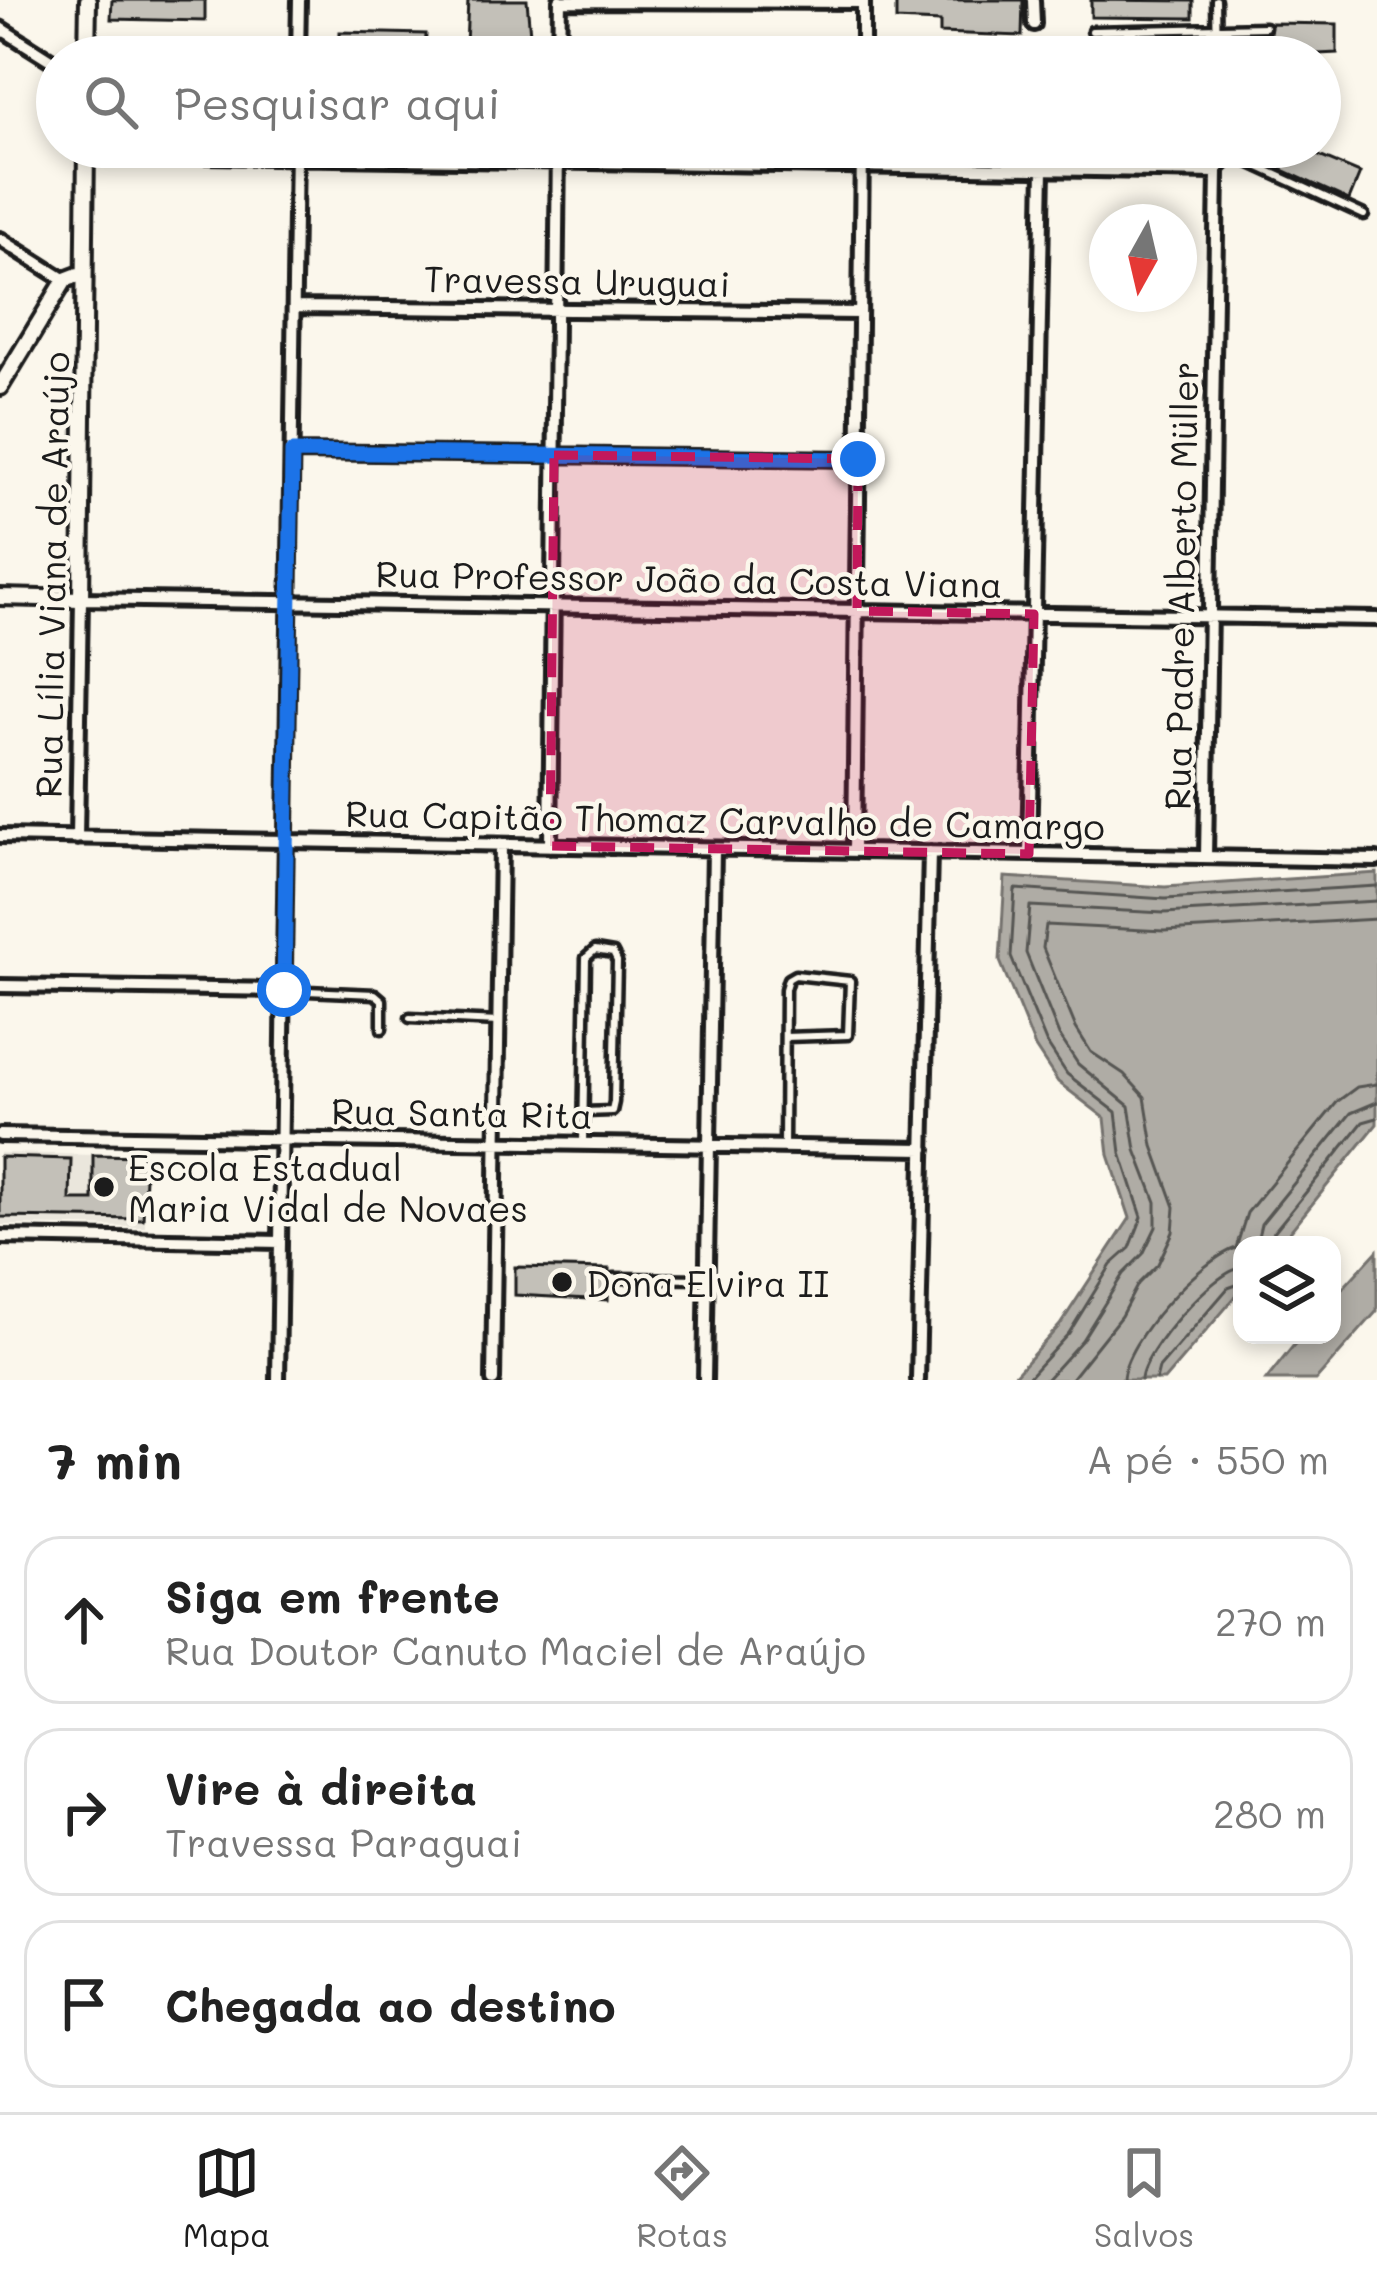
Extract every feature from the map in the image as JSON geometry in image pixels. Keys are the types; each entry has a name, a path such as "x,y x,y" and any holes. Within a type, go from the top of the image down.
{"street":[{"path":"87,36 88,0"},
{"path":"298,36 299,0"},
{"path":"1034,0 1034,24"},
{"path":"559,36 560,1 863,1 863,36"},
{"path":"0,28 36,51"},
{"name":"Rua Lília Viana de Araújo","path":"77,838 84,313 76,285 85,254 86,168"},
{"path":"278,1380 296,168"},
{"path":"550,846 558,168"},
{"path":"854,851 862,168"},
{"path":"983,168 1217,172"},
{"path":"1029,854 1043,169"},
{"name":"Rua Padre Alberto Müller","path":"1206,857 1217,172"},
{"path":"0,239 76,285 0,387"},
{"name":"Travessa Uruguai","path":"294,307 860,313"},
{"path":"292,452 858,459"},
{"name":"Rua Professor João da Costa Viana","path":"0,597 1377,619"},
{"name":"Rua Capitão Thomaz Carvalho de Camargo","path":"0,836 1377,860"},
{"path":"493,1380 501,845"},
{"path":"705,1380 714,849"},
{"path":"918,1380 930,852"},
{"path":"0,986 284,990"},
{"name":"Rua Santa Rita","path":"0,1135 924,1150"},
{"path":"0,1238 280,1242"}],"lane":[{"path":"1216,0 1216,36"},
{"path":"1092,31 1265,27"},
{"path":"1217,172 1221,168"},
{"path":"1262,168 1364,215"},
{"path":"583,1144 586,958 596,950 613,953 617,961 614,1102 613,1111 584,1112"},
{"path":"784,1147 785,1037 788,979 795,975 850,981 848,1035 785,1037"},
{"path":"284,990 375,994 382,1000 382,1029"},
{"path":"410,1018 499,1022"},
{"path":"614,1278 707,1279"}],"highlighted area":[{"path":"554,455 858,459 857,611 1034,614 1029,854 550,846"}],"shaded area":[{"path":"0,1153 146,1156 145,1227 0,1225"}],"water":[{"path":"1377,873 1377,1124 1286,1236 1233,1236 1233,1300 1164,1380 1010,1380 1060,1325 1130,1218 1109,1155 1105,1118 1058,1082 1035,1047 1000,961 1005,877 1165,887"},
{"path":"1377,1251 1377,1311 1316,1380 1266,1380 1295,1344 1341,1344 1341,1290"}],"building":[{"path":"112,0 205,0 205,21 111,19"},
{"path":"468,0 527,0 530,36 466,36"},
{"path":"896,0 1023,0 1022,36 940,33 940,22 896,20"},
{"path":"1091,0 1193,1 1193,18 1091,17"},
{"path":"1271,23 1337,24 1337,36 1259,36 1270,33"},
{"path":"340,32 426,34 426,36 340,36"},
{"path":"1341,165 1360,173 1349,200 1279,168"},
{"path":"93,1155 146,1156 143,1219 0,1217 0,1157 71,1159 70,1200 93,1200"},
{"name":"Dona Elvira II","path":"515,1267 609,1269 608,1300 515,1295"}],"place":[{"name":"Escola Estadual Maria Vidal de Novaes","path":"104,1187"},
{"name":"Dona Elvira II","path":"562,1282"}],"route":[{"path":"284,990 292,452 858,459"}]}
